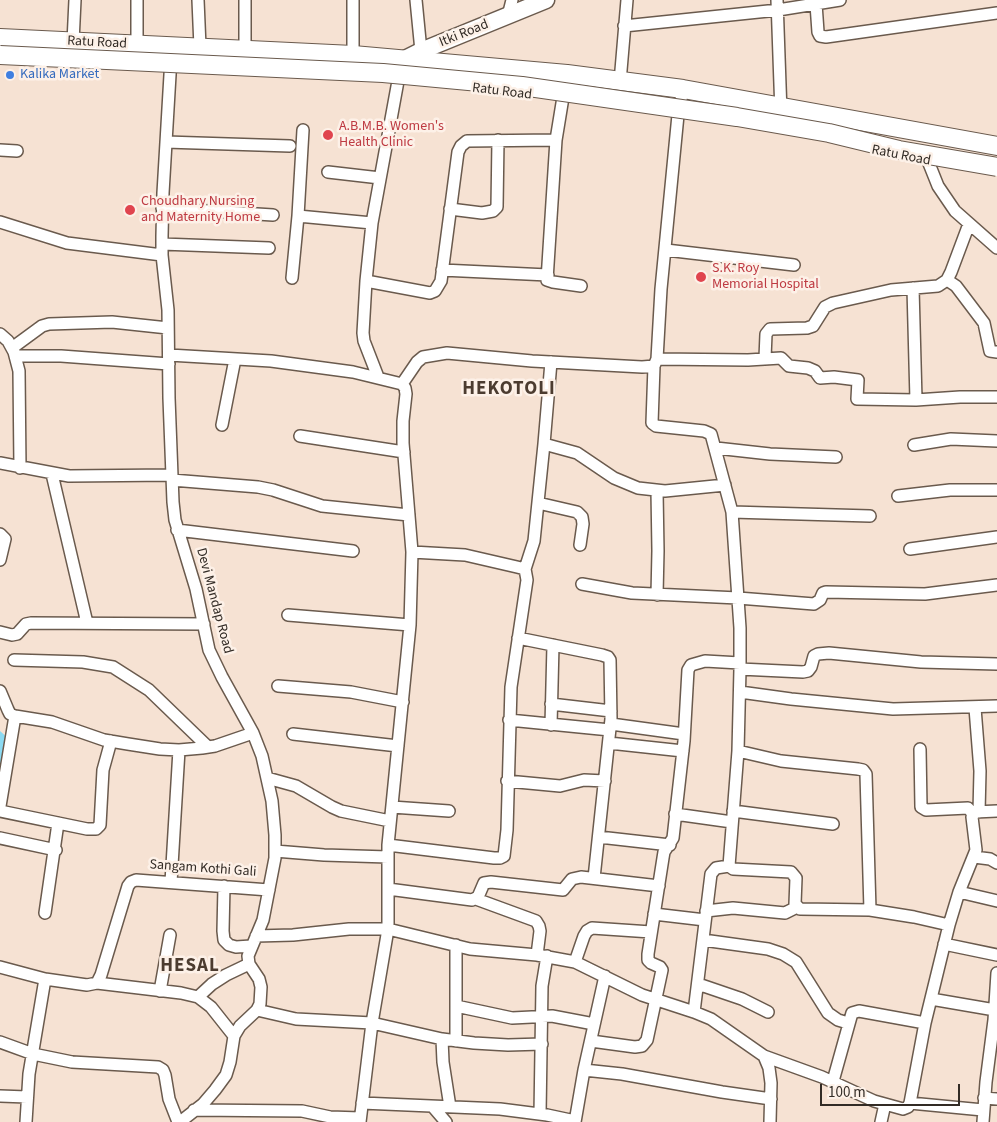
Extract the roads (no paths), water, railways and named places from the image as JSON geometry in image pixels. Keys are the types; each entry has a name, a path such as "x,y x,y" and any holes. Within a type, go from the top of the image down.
{"main road":[{"name":"Ratu Road","path":"0,38 353,55 566,74 683,89 997,146"},
{"path":"0,46 384,64 524,78 739,108 831,124 901,141 997,158"},
{"path":"0,55 383,73 522,86 737,116 829,133 899,150 997,167"},
{"name":"Ratu Road","path":"0,62 33,62 398,81 487,90 678,115 780,132 997,175"}],"street":[{"path":"73,42 75,0"},
{"path":"137,0 137,45"},
{"path":"198,0 200,48"},
{"path":"245,0 245,50"},
{"path":"353,0 353,55"},
{"path":"416,0 421,51"},
{"name":"Itki Road","path":"405,59 510,8 546,0"},
{"path":"620,82 627,0"},
{"path":"624,26 777,5 816,4 840,0"},
{"path":"816,4 820,36 997,13"},
{"path":"777,5 781,106 780,132"},
{"name":"Devi Mandap Road","path":"172,46 162,208 162,250 168,310 173,502 177,530 188,560 209,650 253,733 267,778 274,823 275,851 263,920 248,956 249,964"},
{"path":"378,377 364,341 363,333 366,281 372,223 398,81 405,59"},
{"path":"566,74 556,140 547,280 581,286"},
{"path":"683,89 678,115 651,416 652,423 656,426 704,431 711,434 732,512 740,628 740,692 738,751 729,866"},
{"path":"292,278 303,130"},
{"path":"450,210 482,213 493,211 497,206 498,140"},
{"path":"366,281 430,293 438,288 458,152 461,146 468,141 556,140"},
{"path":"166,142 290,146"},
{"path":"0,150 17,151"},
{"path":"928,161 944,196 955,211 997,248"},
{"path":"328,172 380,178"},
{"path":"162,208 273,215"},
{"path":"298,216 372,223"},
{"path":"0,222 67,243 162,250 269,248"},
{"path":"765,358 766,334 770,328 807,328 813,326 825,307 877,292 938,286 947,280 969,224"},
{"path":"666,250 794,265"},
{"path":"442,270 548,275"},
{"path":"947,280 956,286 984,323 990,351 997,352"},
{"path":"913,288 916,400"},
{"path":"13,352 42,326 49,324 112,322 168,328"},
{"path":"0,334 8,341 19,371 20,468"},
{"path":"13,352 61,356 271,361 378,377 402,384 405,388 404,452 412,552 410,625 388,845 388,929 372,1023 360,1120 330,1117 302,1111 194,1110"},
{"path":"402,384 417,362 423,357 437,354 642,367 656,362 781,358 789,366 808,368 815,371 820,378 834,377 858,380 857,399 916,400 997,397"},
{"path":"222,425 235,359"},
{"path":"388,845 500,858 504,856 511,687 527,580 525,569 534,541 551,362"},
{"path":"300,436 404,452"},
{"path":"914,445 951,439 997,441"},
{"path":"544,444 577,453 606,473 628,485 657,491 725,485"},
{"path":"716,448 770,454 836,457"},
{"path":"0,463 52,474 172,478 258,487 322,506 409,515"},
{"path":"52,474 87,623"},
{"path":"898,496 950,490 997,490"},
{"path":"657,491 657,595"},
{"path":"538,503 572,509 577,512 582,517 583,524 580,545"},
{"path":"732,512 870,516"},
{"path":"177,530 353,551"},
{"path":"0,534 5,539 0,561"},
{"path":"910,549 997,537"},
{"path":"412,552 465,555 525,569"},
{"path":"582,584 624,592 657,595 738,598 814,604 826,592 925,594 997,585"},
{"path":"288,615 410,625"},
{"path":"0,632 12,635 17,634 26,624 31,623 204,624"},
{"path":"518,638 608,657 610,664 611,711 609,743 594,878"},
{"path":"551,724 553,645"},
{"path":"591,1041 642,1046 647,1040 662,970 648,960 651,932 664,852 674,838 683,751 687,680 688,670 691,665 705,661 804,672 812,667 814,656 829,653 921,662 997,664"},
{"path":"14,660 83,662 113,667 149,690 208,747"},
{"path":"278,686 351,692 403,702"},
{"path":"0,690 10,714 52,722 111,741 160,749 179,750 208,747 253,733"},
{"path":"740,692 894,709 997,706"},
{"path":"551,704 611,711"},
{"path":"224,886 223,931 224,940 229,945 236,947 254,941 349,929 388,929 470,949 542,956 576,962 625,987 656,1000 694,1012 724,1027 764,1056 833,1081 885,1104 903,1109 908,1107 910,1103 925,1023 949,925 959,892 976,850 972,821 976,813 980,780 975,708"},
{"path":"0,806 15,716"},
{"path":"510,720 684,734"},
{"path":"293,734 398,746"},
{"path":"0,811 87,830 96,829 100,825 103,770 111,741"},
{"path":"609,743 683,751"},
{"path":"920,749 921,807 926,810 968,808 976,813 997,811"},
{"path":"171,882 179,750"},
{"path":"738,751 781,761 863,770 866,774 870,910"},
{"path":"267,778 296,786 332,808 390,821"},
{"path":"507,781 560,786 584,780 606,781"},
{"path":"392,807 449,811"},
{"path":"676,814 733,816 833,824"},
{"path":"45,913 56,850 58,823"},
{"path":"599,837 670,845"},
{"path":"0,838 56,850"},
{"path":"275,851 388,857"},
{"path":"974,857 990,859 997,863"},
{"path":"694,1012 711,874 716,868 729,866 734,869 791,872 796,878 794,900 797,907 805,910 870,910 949,925"},
{"path":"476,899 482,885 487,882 560,890 565,889 572,879 576,877 659,886"},
{"name":"Sangam Kothi Gali","path":"97,983 101,976 128,886 131,882 136,880 171,882 269,890"},
{"path":"388,889 476,899 536,921 540,931 542,956 540,1114"},
{"path":"959,892 997,901"},
{"path":"654,914 705,916 733,908 785,913 797,907"},
{"path":"576,962 584,936 592,928 651,932"},
{"path":"160,991 170,935"},
{"path":"703,940 768,949 783,954 796,962 828,1013 838,1020 848,1023"},
{"path":"944,944 997,955"},
{"path":"456,946 456,1041"},
{"path":"0,1042 33,1054 86,1064 115,1063 158,1067 166,1075 169,1099 179,1122 203,1104 226,1075 234,1036 240,1026 257,1010 260,1004 261,987 259,979 249,964 212,984 198,998"},
{"path":"0,967 45,979 87,985 97,983 181,993 198,998 212,1007 234,1036"},
{"path":"910,1103 983,1116 984,1098 992,1068 997,973"},
{"path":"362,1103 500,1110 540,1114 575,1122 584,1070 605,976"},
{"path":"26,1122 27,1097 45,979"},
{"path":"698,984 768,1012"},
{"path":"931,999 996,1014"},
{"path":"456,1006 512,1018 542,1015 594,1024"},
{"path":"257,1010 296,1019 372,1023 456,1041 508,1045 542,1044"},
{"path":"833,1081 852,1013 859,1011 925,1023"},
{"path":"442,1039 443,1062 450,1108"},
{"path":"764,1056 769,1068 771,1083 770,1122"},
{"path":"584,1070 622,1074 771,1099"},
{"path":"0,1096 27,1097"},
{"path":"984,1098 997,1098"},
{"path":"881,1122 885,1104"},
{"path":"433,1107 446,1122"}],"water":[{"path":"0,731 9,739 0,789"}],"place":[{"name":"Kalika Market","path":"10,75"},
{"name":"A.B.M.B. Women's Health Clinic","path":"328,135"},
{"name":"Choudhary Nursing and Maternity Home","path":"130,210"},
{"name":"S.K. Roy Memorial Hospital","path":"701,277"}],"district":[{"name":"HEKOTOLI","path":"509,390"},
{"name":"HESAL","path":"190,967"}]}
